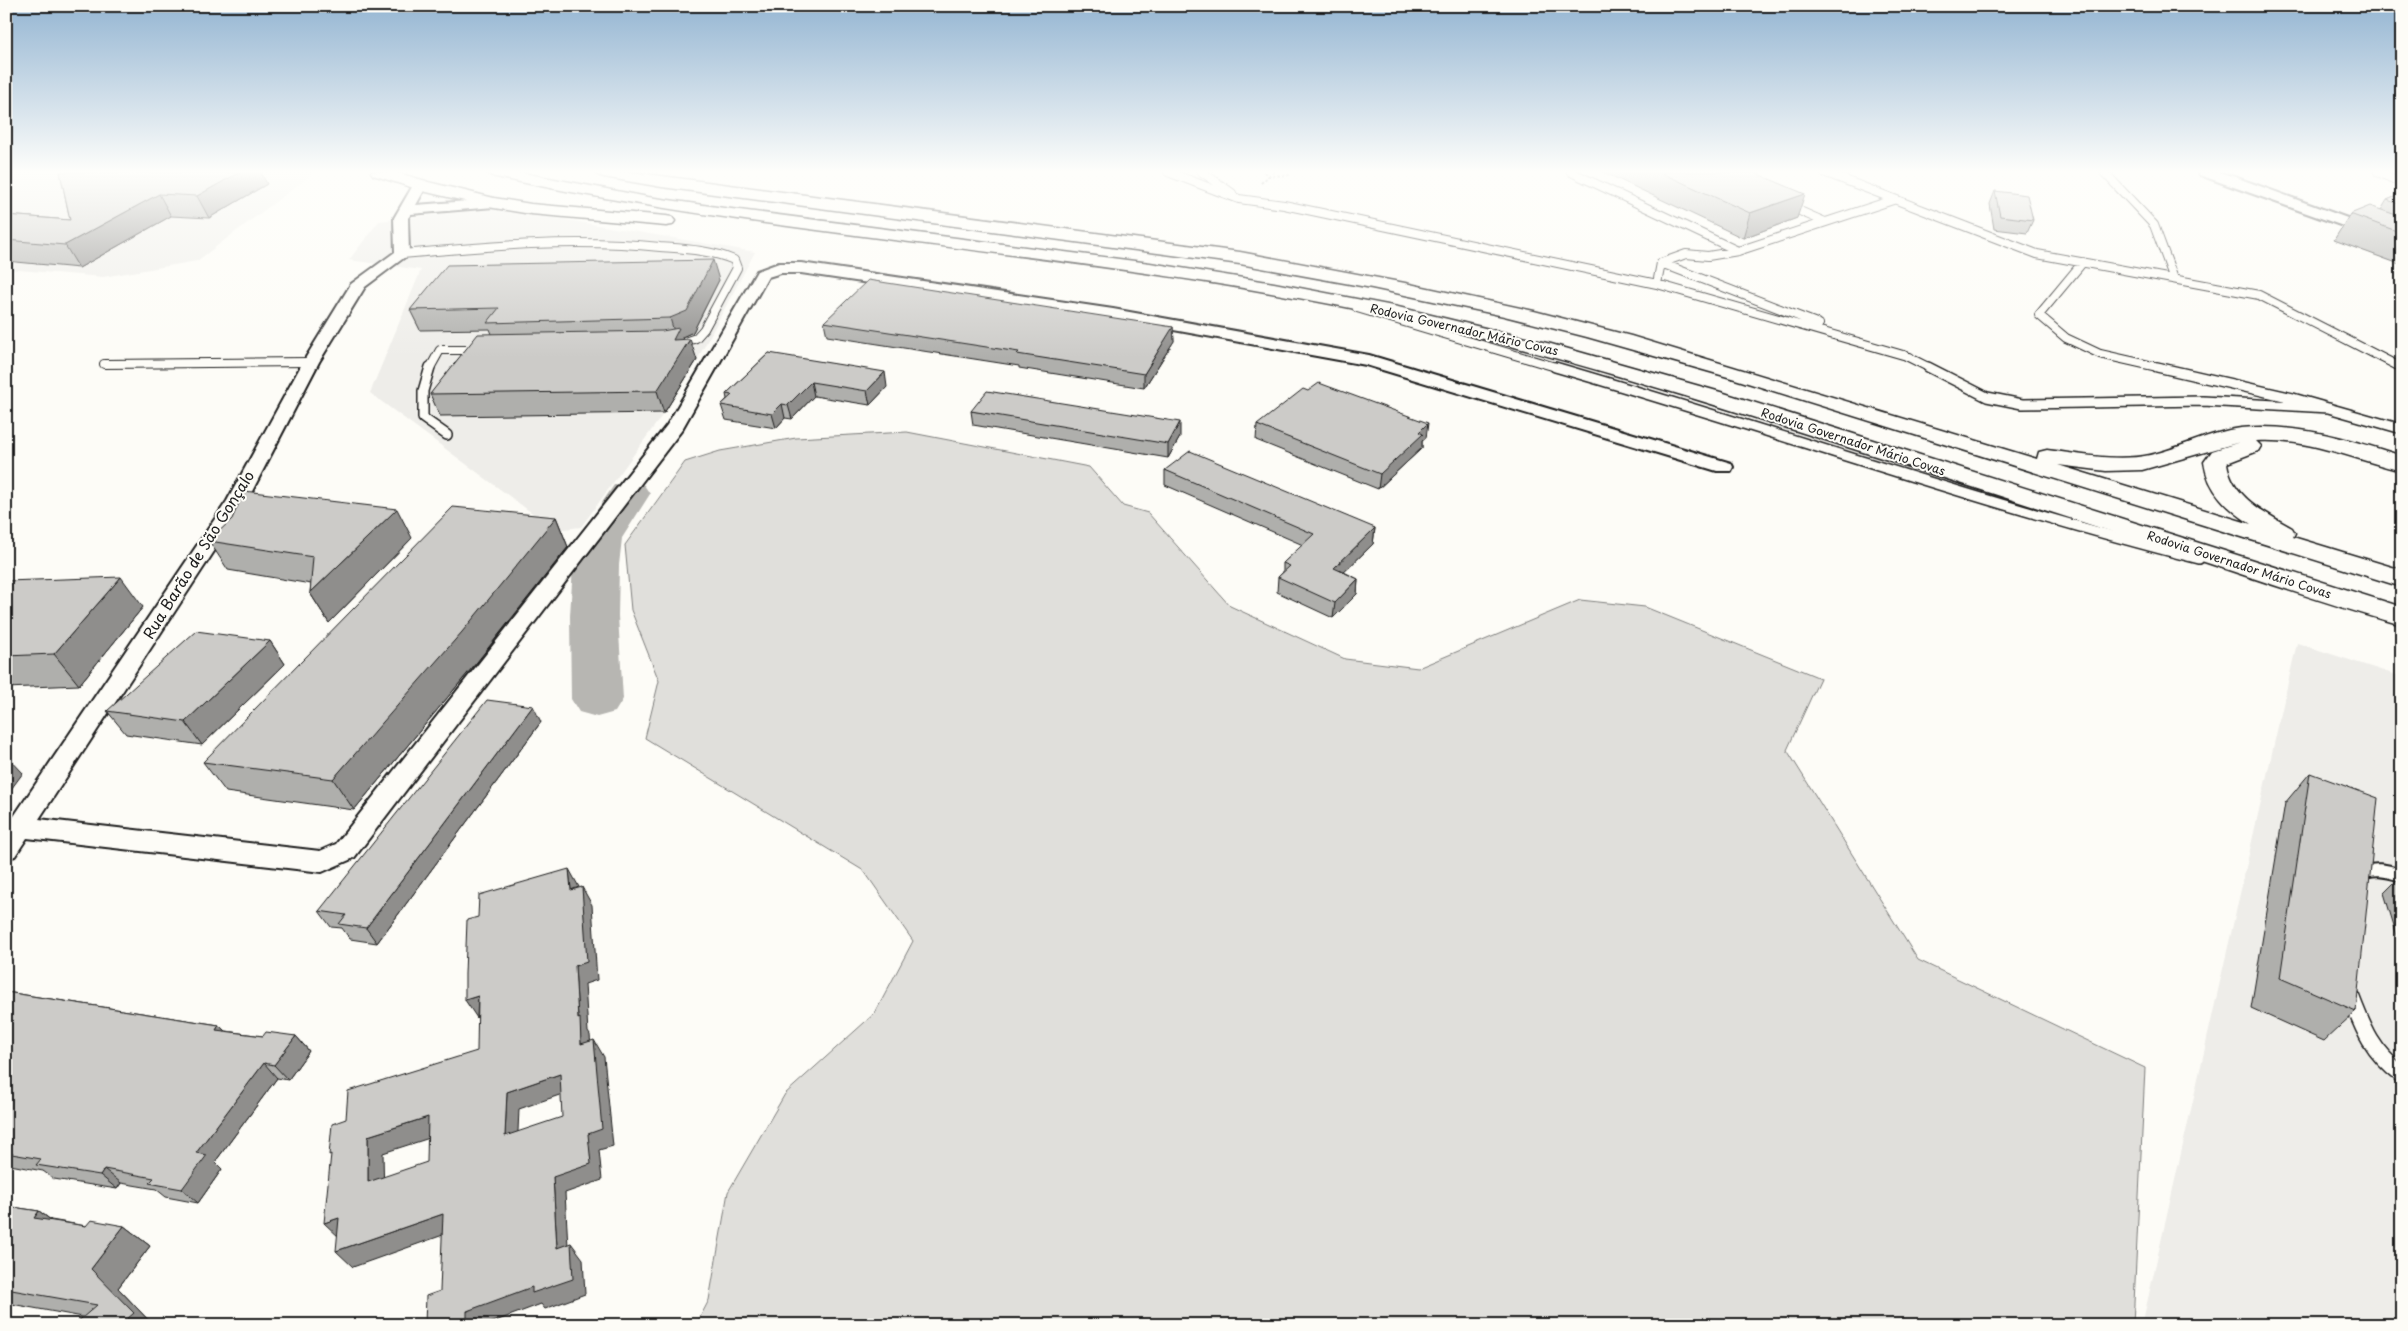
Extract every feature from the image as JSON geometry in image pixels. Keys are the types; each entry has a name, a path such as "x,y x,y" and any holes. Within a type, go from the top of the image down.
{"main road":[{"name":"Rodovia Governador Mário Covas","path":"875,234 1106,262 1322,298 1437,321 1604,364 1716,398 2402,616"},
{"name":"Rodovia Governador Mário Covas","path":"1054,234 1147,245 1308,270 1504,310 1640,345 1996,453 2402,580"},
{"path":"1996,453 2096,462 2142,463 2232,437 2259,434 2318,439 2402,464"},
{"path":"2319,554 2252,514 2230,496 2219,482 2215,469 2215,462 2220,456 2242,448 2262,444 2304,445 2341,453 2402,474"}],"street":[{"path":"401,234 402,254"},
{"path":"2375,234 2402,243"},
{"name":"Rua Barão de São Gonçalo","path":"6,849 237,501 311,362 359,284 402,254"},
{"path":"21,827 322,862 345,851 675,427 762,274 779,268 801,268 1113,314 1369,360 1724,467"}],"lane":[{"path":"1418,234 1657,284 1910,357"},
{"path":"1702,234 1738,251"},
{"path":"1661,263 1686,254 1708,256 1738,251 1788,234"},
{"path":"1984,234 2037,254 2259,295 2402,368"},
{"path":"2157,234 2174,279"},
{"path":"402,254 478,246 617,242 711,252 734,260 737,268 704,329 696,338 686,343 668,346"},
{"path":"2083,262 2039,315 2066,338 2100,354 2283,396 2402,430"},
{"path":"1657,284 1661,263"},
{"path":"1661,263 1910,357 1987,397 2022,404 2203,401 2329,408"},
{"path":"446,436 423,418 421,396 430,364 440,350 490,349"},
{"path":"104,364 311,362"},
{"path":"2354,890 2354,881 2365,871 2384,870 2402,875"},
{"path":"2350,985 2350,995 2369,1045 2387,1064 2402,1076"}],"shaded area":[{"path":"6,234 233,234 197,261 103,277 6,269"},
{"path":"369,234 650,234 755,252 697,360 661,417 581,527 555,530 370,393 421,270 349,260"},
{"path":"907,432 1089,467 1123,506 1148,513 1230,606 1345,659 1418,668 1580,600 1645,607 1820,678 1787,750 1918,960 2145,1068 2133,1325 696,1325 709,1300 728,1192 785,1094 875,1013 913,941 864,871 645,738 659,681 631,610 625,545 685,462 720,451 796,438"},
{"path":"2297,643 2402,677 2402,1325 2142,1325"}],"building":[{"path":"6,234 85,234 65,245 6,240"},
{"path":"713,260 687,311 670,318 487,323 499,308 410,310 447,265"},
{"path":"868,280 1173,327 1144,374 1017,354 1019,352 824,322"},
{"path":"679,328 673,340 690,339 657,391 430,394 478,334 662,331"},
{"path":"769,353 885,372 867,391 811,382 788,405 782,404 772,414 721,405 732,395 726,394"},
{"path":"1319,383 1428,423 1419,432 1423,434 1380,474 1257,425 1303,389 1308,391"},
{"path":"987,391 1180,422 1168,444 971,411"},
{"path":"1190,451 1375,528 1334,568 1358,579 1335,603 1278,577 1290,566 1283,563 1314,534 1165,470"},
{"path":"244,491 397,509 310,593 313,557 209,541 232,519"},
{"path":"453,507 556,517 462,632 333,779 203,762"},
{"path":"121,577 54,654 6,656 6,581"},
{"path":"196,631 270,641 185,722 107,711"},
{"path":"487,700 533,706 366,928 339,924 346,915 319,911"},
{"path":"2310,773 2378,798 2356,1011 2280,978"},
{"path":"569,869 571,890 582,887 587,962 575,966 578,1019 580,1018 581,1044 594,1040 602,1129 588,1134 591,1164 553,1177 557,1248 571,1243 573,1279 532,1293 532,1287 467,1311 467,1318 447,1325 425,1325 426,1296 440,1291 443,1214 336,1251 339,1218 324,1223 332,1124 346,1119 348,1091 477,1051 478,996 465,1000 465,974 467,920 478,917 479,895","holes":["560,1074 562,1117 505,1136 507,1092","428,1117 427,1162 368,1182 368,1136"]},
{"path":"6,992 219,1025 216,1030 263,1036 266,1032 296,1036 274,1065 264,1063 196,1153 207,1155 182,1189 149,1183 154,1178 104,1169 100,1175 36,1165 41,1159 6,1153"},
{"path":"6,1206 39,1211 34,1218 86,1226 91,1220 124,1226 91,1269 134,1313 127,1319 133,1325 74,1325 97,1305 6,1289"}],"waterway":[{"path":"597,699 594,616 596,565 600,538 629,494"}]}
